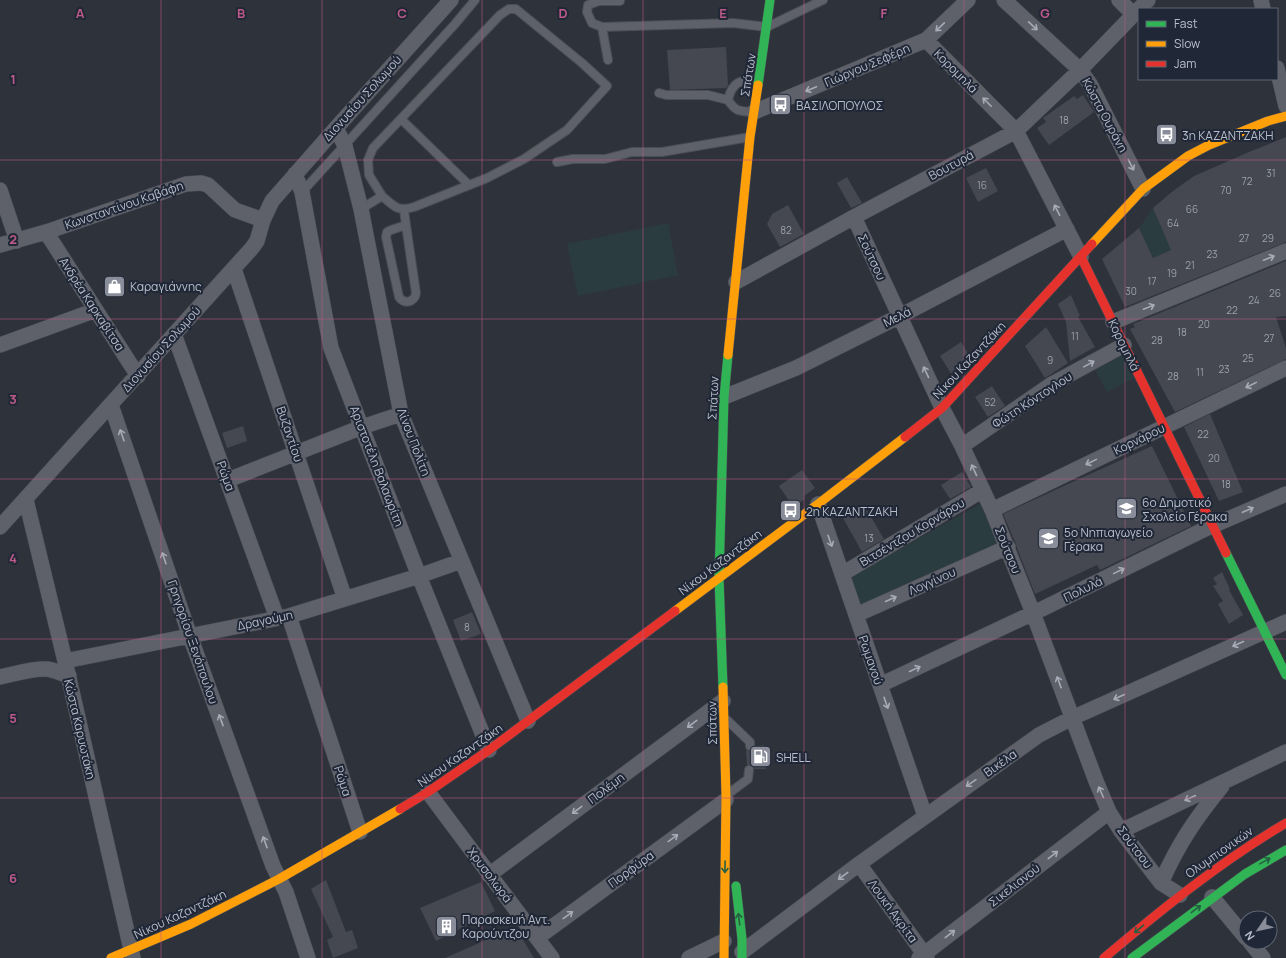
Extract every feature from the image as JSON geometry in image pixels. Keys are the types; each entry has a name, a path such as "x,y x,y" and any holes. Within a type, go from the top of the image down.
{"street":[{"name":"Διονυσίου Σολωμού","path":"0,527 234,269 257,241 263,220 272,201 294,174 451,0"},
{"name":"Σπάτων","path":"724,958 726,798 720,578 724,397 750,137 770,0"},
{"name":"Γιώργου Σεφέρη","path":"754,112 926,40 968,0"},
{"name":"Κώστα Ουράνη","path":"1004,0 1080,70 1090,84 1143,189"},
{"path":"1119,0 1138,11"},
{"name":"Βουτυρά","path":"1141,8 1148,0"},
{"name":"Βουτυρά","path":"736,282 854,217 1016,131 1080,70 1138,11"},
{"name":"Κορομηλά","path":"926,40 1016,131 1081,257 1264,633 1286,675"},
{"path":"1278,72 1286,106"},
{"name":"Νίκου Καζαντζάκη","path":"111,958 132,954 279,878 428,792 489,750 720,578 942,408 1143,189 1188,156 1209,145 1286,116"},
{"name":"Λίνου Πολίτη","path":"336,128 345,146 361,209 401,414 528,721"},
{"name":"Αριστοτέλη Βαλαωρίτη","path":"294,174 302,192 331,348 489,750"},
{"name":"Κωνσταντίνου Καβάφη","path":"0,245 46,232 186,184 194,183 208,185 235,210 263,220"},
{"path":"0,190 17,241"},
{"name":"Σούτσου","path":"854,217 942,408 983,490 1008,547 1109,812 1121,831 1174,900"},
{"name":"Μελά","path":"724,397 796,368 1067,229"},
{"name":"Ανδρέα Καρκαβίτσα","path":"46,232 138,376"},
{"path":"1113,322 1286,251"},
{"name":"Βυζαντίου","path":"234,269 344,599"},
{"path":"0,345 96,310"},
{"name":"Ρώμα","path":"174,334 228,480 283,617 360,832"},
{"name":"Φώτη Κόντογλου","path":"962,446 1052,384 1124,344"},
{"name":"Κορνάρου","path":"992,510 1286,368"},
{"name":"Γρηγορίου Ξενόπουλου","path":"111,404 190,636 274,866 286,892 308,958"},
{"path":"228,480 362,426 401,414"},
{"name":"Βιτσέντζου Κορνάρου","path":"842,574 983,490"},
{"name":"Πολυλά","path":"880,685 1034,613 1212,526 1286,494"},
{"name":"Κώστα Καρυωτάκη","path":"26,500 69,676 132,954"},
{"name":"Ρωμανού","path":"818,504 925,816"},
{"name":"Λογγίνου","path":"856,615 1008,547"},
{"name":"Δραγούμη","path":"65,661 283,617 420,576 461,561"},
{"name":"Βικέλα","path":"742,955 859,864 1039,735 1072,718 1286,622"},
{"path":"0,677 45,669 53,670 69,676"},
{"name":"Πολέμη","path":"489,875 723,701"},
{"path":"1121,831 1286,752"},
{"path":"1161,882 1186,832 1225,782"},
{"name":"Χρυσολωρά","path":"428,792 552,958"},
{"name":"Σπάτων","path":"726,798 742,955"},
{"name":"Πορφύρα","path":"537,938 726,798"},
{"name":"Σικελιανού","path":"923,957 1109,812"},
{"name":"Ολυμπιονικών","path":"1104,958 1174,900 1231,856 1286,823"},
{"path":"1141,955 1212,897 1262,863 1286,850"},
{"name":"Λουκή Ακρίτα","path":"859,864 923,957"},
{"path":"1212,897 1238,928"},
{"path":"689,958 724,941"},
{"path":"1256,950 1263,958"}],"lane":[{"path":"302,192 475,0"},
{"path":"620,1 599,1 588,5 587,12 592,23 602,27 733,22 767,27 823,0"},
{"path":"509,9 516,9 582,63 607,86 566,130 524,159 487,178 404,210 396,208 382,196 368,174 368,160 373,148 401,119 500,15 509,9"},
{"path":"602,27 608,60"},
{"path":"728,100 729,93 736,84 746,80 759,79"},
{"path":"659,93 708,96 728,100 738,111 754,112"},
{"path":"401,119 469,185"},
{"path":"557,162 573,159 604,159 632,152 662,152 750,137"},
{"path":"361,209 382,196"},
{"path":"404,210 416,293 413,300 405,302 399,298 386,237 387,232 406,225"},
{"path":"724,717 750,742 750,746"},
{"path":"726,798 748,779 749,770"}],"shaded area":[{"path":"1153,208 1171,250 1153,258 1139,228"},
{"path":"668,223 678,275 578,296 567,244"},
{"path":"1123,355 1135,378 1107,392 1095,370"},
{"path":"980,504 999,547 861,609 850,577"}],"building":[{"path":"726,47 728,85 726,88 670,90 667,50"},
{"path":"1083,95 1094,112 1049,145 1037,128 1046,122 1043,118 1074,96 1077,99"},
{"path":"1286,137 1286,242 1125,307 1102,259 1139,228 1153,258 1171,250 1153,208 1194,176"},
{"path":"986,168 998,191 978,202 966,178"},
{"path":"847,177 862,203 851,208 837,183"},
{"path":"788,205 804,234 780,247 767,224 772,214"},
{"path":"1286,261 1286,316 1276,317 1286,348 1286,359 1175,412 1130,329 1135,327 1133,324"},
{"path":"1071,295 1080,316 1078,317 1095,347 1070,361 1066,322 1058,304"},
{"path":"1046,327 1068,363 1045,378 1025,346"},
{"path":"961,342 971,358 965,362 966,364 963,367 952,375 940,356"},
{"path":"992,386 1005,406 988,417 975,397"},
{"path":"1210,414 1243,492 1219,501 1184,427"},
{"path":"243,426 247,441 227,448 222,433"},
{"name":"6ο Δημοτικό Σχολείο Γέρακα","path":"1152,446 1191,526 1100,570 1097,565 1035,594 1003,514"},
{"path":"802,470 815,488 804,496 805,499 793,507 779,486"},
{"path":"962,472 971,487 950,499 941,485"},
{"path":"864,505 884,539 862,552 843,518"},
{"path":"1222,572 1230,589 1229,590 1243,615 1229,624 1218,604 1223,601 1213,586 1217,584 1213,578"},
{"path":"472,612 481,634 461,641 453,620"},
{"path":"764,745 766,769 754,769 752,765 747,765 746,750 750,751 755,749 756,746"},
{"path":"326,880 346,932 352,930 358,948 333,958 327,940 333,937 311,889"},
{"name":"Παρασκευή Αντ. Καρούντζου","path":"481,882 495,911 436,941 420,908"},
{"path":"515,927 534,958 445,958"}],"traffic: fast":[{"path":"758,85 770,0"},
{"path":"723,687 719,578 724,397 728,355"},
{"path":"1226,553 1286,675"},
{"path":"1132,958 1245,874 1286,850"},
{"path":"736,886 742,939 742,958"}],"traffic: slow":[{"path":"728,355 750,137 758,85"},
{"path":"1092,244 1143,189 1188,156 1209,145 1268,121 1286,116"},
{"path":"675,611 905,437"},
{"path":"723,687 726,796 724,958"},
{"path":"111,958 191,924 279,879 400,809"}],"traffic: jam":[{"path":"905,437 942,408 1092,244"},
{"path":"1081,257 1226,553"},
{"path":"400,809 428,792 489,750 675,611"},
{"path":"1104,958 1192,887 1238,854 1286,823"}],"place":[{"name":"ΒΑΣΙΛΟΠΟΥΛΟΣ","path":"781,105"},
{"name":"3η ΚΑΖΑΝΤΖΑΚΗ","path":"1167,135"},
{"name":"Καραγιάννης","path":"114,286"},
{"name":"6ο Δημοτικό Σχολείο Γέρακα","path":"1126,509"},
{"name":"2η ΚΑΖΑΝΤΖΑΚΗ","path":"790,511"},
{"name":"5ο Νηπιαγωγείο Γέρακα","path":"1049,539"},
{"name":"SHELL","path":"761,757"},
{"name":"Παρασκευή Αντ. Καρούντζου","path":"447,926"}]}
